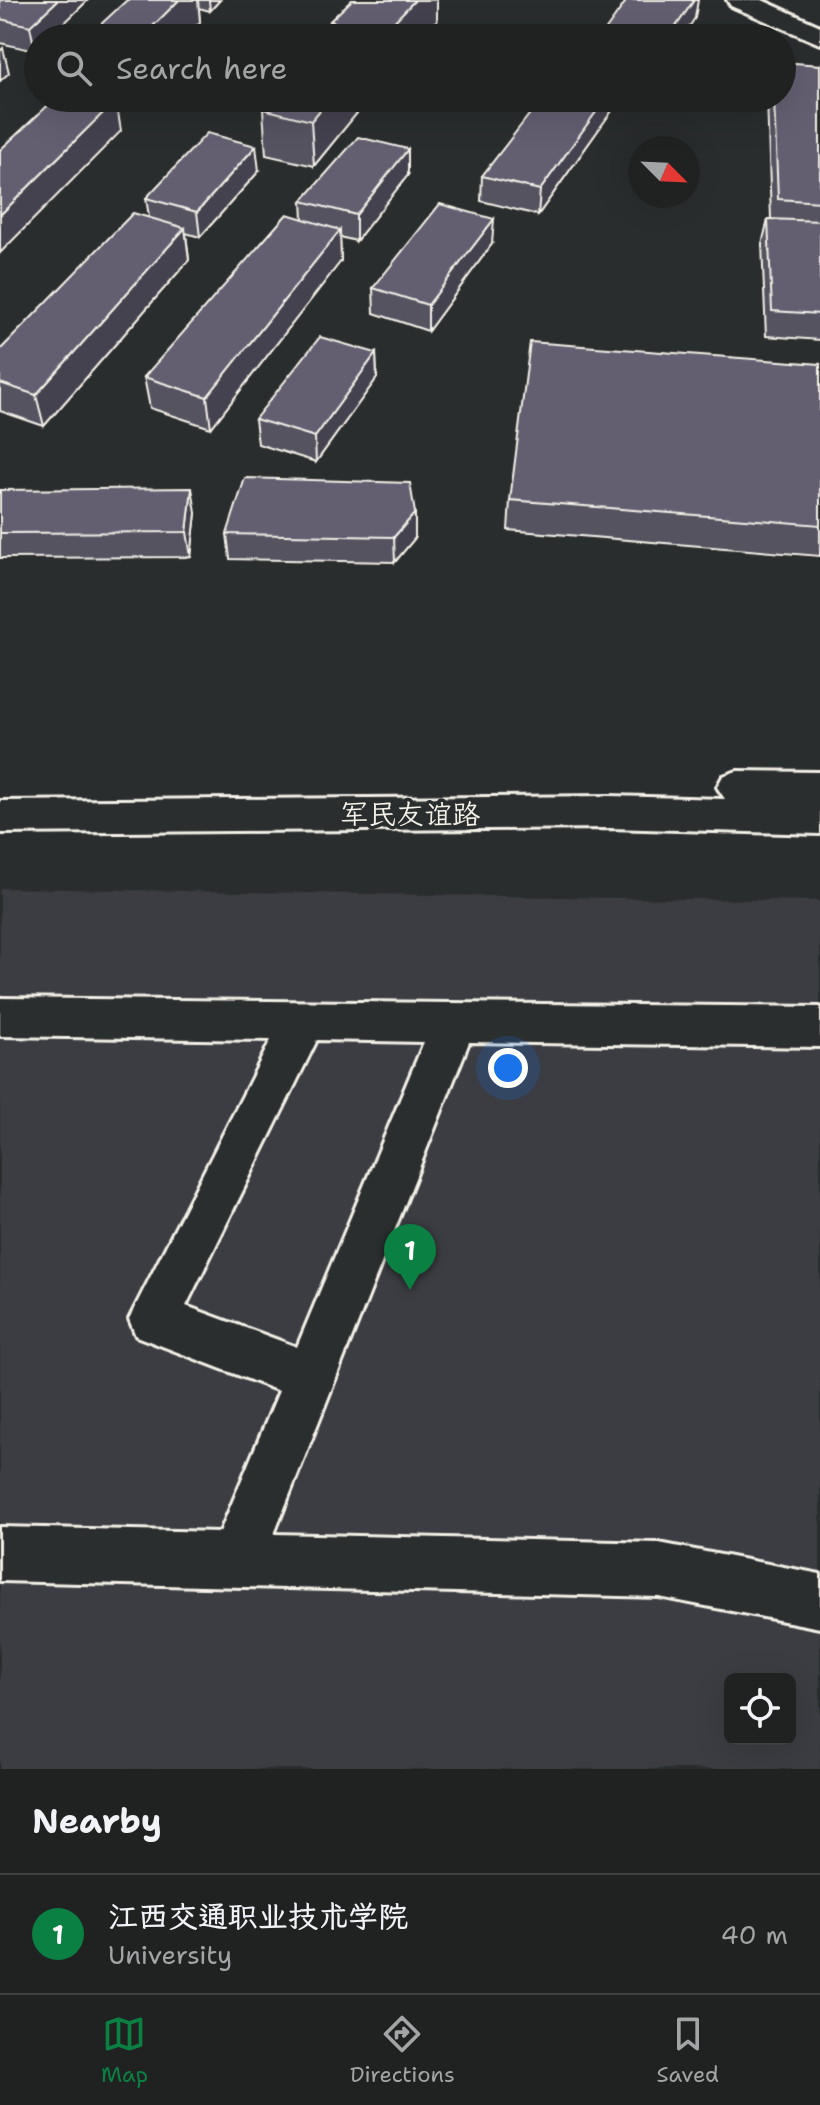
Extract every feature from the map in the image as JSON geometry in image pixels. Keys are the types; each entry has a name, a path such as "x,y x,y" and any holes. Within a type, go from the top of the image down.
{"street":[{"path":"740,0 793,24"},
{"path":"755,0 820,30"},
{"path":"796,25 820,36"},
{"name":"军民友谊路","path":"0,791 592,784 820,788"},
{"name":"军民友谊路","path":"0,817 609,812 820,818"},
{"path":"0,1017 820,1027"},
{"path":"304,1021 154,1319 310,1377"},
{"path":"236,1560 454,1023"},
{"path":"0,1554 659,1570 820,1601"}],"shaded area":[{"path":"0,888 820,901 820,1769 0,1769"}],"building":[{"path":"58,0 32,24 24,25 0,19 0,2"},
{"path":"127,0 179,0 155,24 101,24"},
{"path":"352,0 415,0 392,24 341,24 330,21"},
{"path":"627,0 694,0 678,24 610,24"},
{"path":"796,63 820,65 820,202 778,199 775,112 796,112"},
{"path":"41,112 104,112 0,215 0,150"},
{"path":"275,112 318,112 311,121"},
{"path":"531,112 596,112 540,190 482,176"},
{"path":"207,133 256,146 197,212 146,198"},
{"path":"358,137 408,149 356,215 302,201"},
{"path":"440,204 494,219 428,305 373,288"},
{"path":"133,213 185,228 36,395 0,383 0,350"},
{"path":"287,214 340,230 207,397 144,377"},
{"path":"768,219 820,221 820,314 772,311"},
{"path":"320,337 376,353 315,437 255,419"},
{"path":"530,342 820,364 820,525 510,500"},
{"path":"245,478 410,483 415,513 394,537 227,534"},
{"path":"192,488 187,532 0,533 0,490"}],"place":[{"name":"江西交通职业技术学院","path":"410,1290"}]}
